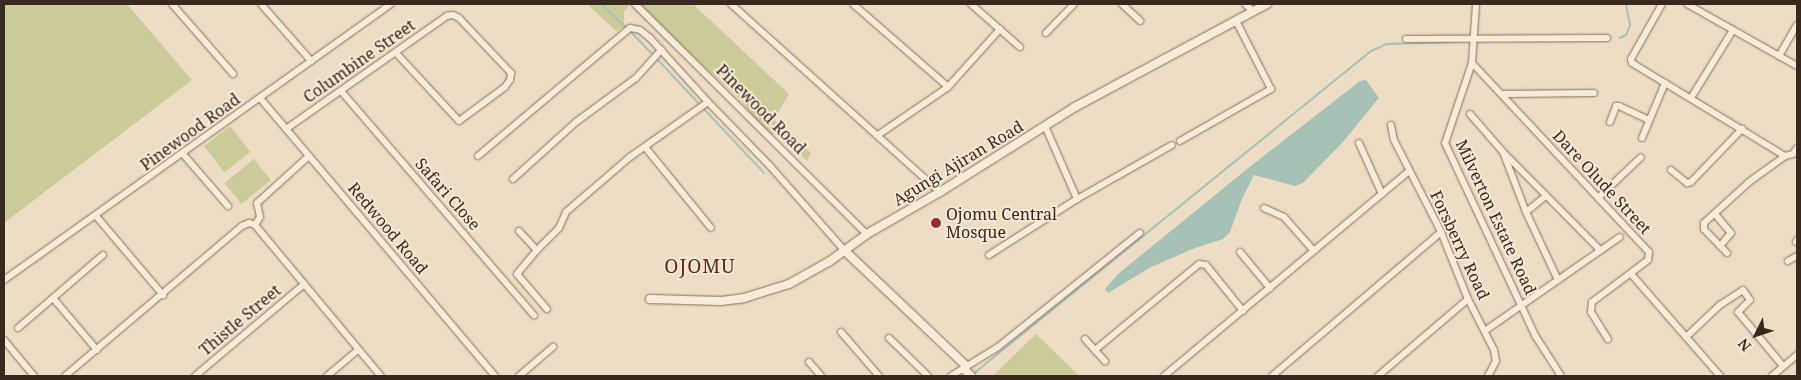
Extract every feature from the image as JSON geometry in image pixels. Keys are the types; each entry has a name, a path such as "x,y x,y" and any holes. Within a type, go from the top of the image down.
{"street":[{"path":"172,4 234,74"},
{"path":"261,4 311,61"},
{"name":"Pinewood Road","path":"4,280 391,4"},
{"name":"Pinewood Road","path":"635,4 867,234"},
{"path":"731,4 940,192"},
{"path":"853,4 948,87"},
{"path":"971,4 1020,47"},
{"path":"1046,33 1074,4"},
{"path":"1122,4 1140,21"},
{"path":"1245,4 1253,11"},
{"name":"Agungi Ajiran Road","path":"650,299 721,301 744,298 788,284 1075,107 1267,4"},
{"name":"Milverton Estate Road","path":"1476,4 1472,63 1445,143 1536,337 1561,376"},
{"path":"1662,4 1631,61 1664,83 1786,156"},
{"path":"1687,4 1797,66"},
{"name":"Columbine Street","path":"286,129 447,16 453,15 459,18 511,73 510,80 506,87 464,120 459,121 454,118 396,53"},
{"path":"1180,141 1271,89 1236,21"},
{"path":"1779,56 1797,25"},
{"path":"878,135 948,87 1000,29"},
{"path":"478,156 627,30 640,30 657,55 708,102 770,166 845,250 967,371"},
{"path":"1691,98 1733,30"},
{"path":"1406,39 1474,37 1607,38"},
{"path":"513,180 576,122 636,78 657,55"},
{"name":"Dare Olude Street","path":"1472,63 1650,252 1648,260 1632,275 1592,302 1591,312 1608,339"},
{"path":"1642,138 1664,83"},
{"name":"Safari Close","path":"341,91 534,315"},
{"path":"1502,94 1594,92"},
{"name":"Redwood Road","path":"260,98 495,376"},
{"path":"546,309 517,274 559,228 566,212 630,157 708,102"},
{"path":"1610,122 1616,106 1649,120"},
{"path":"1470,114 1503,152 1601,251"},
{"name":"Forsberry Road","path":"1391,125 1394,140 1441,232 1468,299 1486,330 1496,361 1488,376"},
{"path":"1045,126 1077,198"},
{"path":"1671,170 1687,182 1691,182 1742,129"},
{"path":"1359,143 1382,194"},
{"path":"989,255 1077,198 1172,145"},
{"path":"645,147 711,228"},
{"path":"1727,253 1703,226 1749,182 1786,156 1793,154 1797,148"},
{"path":"1503,152 1526,212 1558,280"},
{"path":"183,154 228,206"},
{"path":"255,225 260,217 257,203 309,156"},
{"path":"1598,198 1641,157"},
{"path":"1164,376 1409,171"},
{"path":"1526,212 1546,196"},
{"path":"1264,208 1284,218 1314,251"},
{"path":"1715,214 1731,233 1720,246"},
{"path":"96,216 163,295"},
{"path":"65,376 163,295 242,226 249,224 255,225 303,285 381,376"},
{"path":"519,231 537,250"},
{"path":"1272,376 1441,232"},
{"path":"952,376 967,371 1140,233"},
{"path":"1486,330 1620,237"},
{"path":"1240,252 1270,288"},
{"path":"18,328 103,255"},
{"path":"1788,261 1797,256"},
{"path":"1095,350 1199,264 1206,265 1243,311"},
{"path":"1632,275 1720,376"},
{"name":"Thistle Street","path":"195,376 303,285"},
{"path":"1686,337 1720,305 1742,290 1750,300 1738,312 1783,366"},
{"path":"53,298 97,350"},
{"path":"1378,376 1468,299"},
{"path":"840,332 879,376"},
{"path":"889,338 928,376"},
{"path":"1085,338 1105,361"},
{"path":"4,340 34,376"},
{"path":"519,376 552,347"},
{"path":"327,376 358,350"},
{"path":"1772,376 1797,355"},
{"path":"809,362 821,376"}],"green space":[{"path":"4,4 127,4 192,80 4,223"},
{"path":"587,4 631,4 624,11 624,27 616,31"},
{"path":"634,4 693,4 789,94 774,120 811,153 807,161 775,133 769,137 737,96"},
{"path":"230,126 250,152 224,172 204,146"},
{"path":"254,159 271,180 241,204 224,183"},
{"path":"1036,334 1079,376 993,376"}],"shaded area":[{"path":"1366,80 1379,98 1343,142 1303,183 1295,186 1254,175 1242,199 1230,232 1223,239 1195,248 1151,267 1108,293 1105,289 1118,274 1252,165 1360,81"}],"waterway":[{"path":"601,4 627,28"},
{"path":"1620,38 1626,35 1630,25 1626,4"},
{"path":"630,31 653,55"},
{"path":"973,374 1371,51 1387,44 1457,42"},
{"path":"656,58 764,173"}],"place":[{"name":"Ojomu Central Mosque","path":"936,223"}],"district":[{"name":"OJOMU","path":"700,267"}]}
